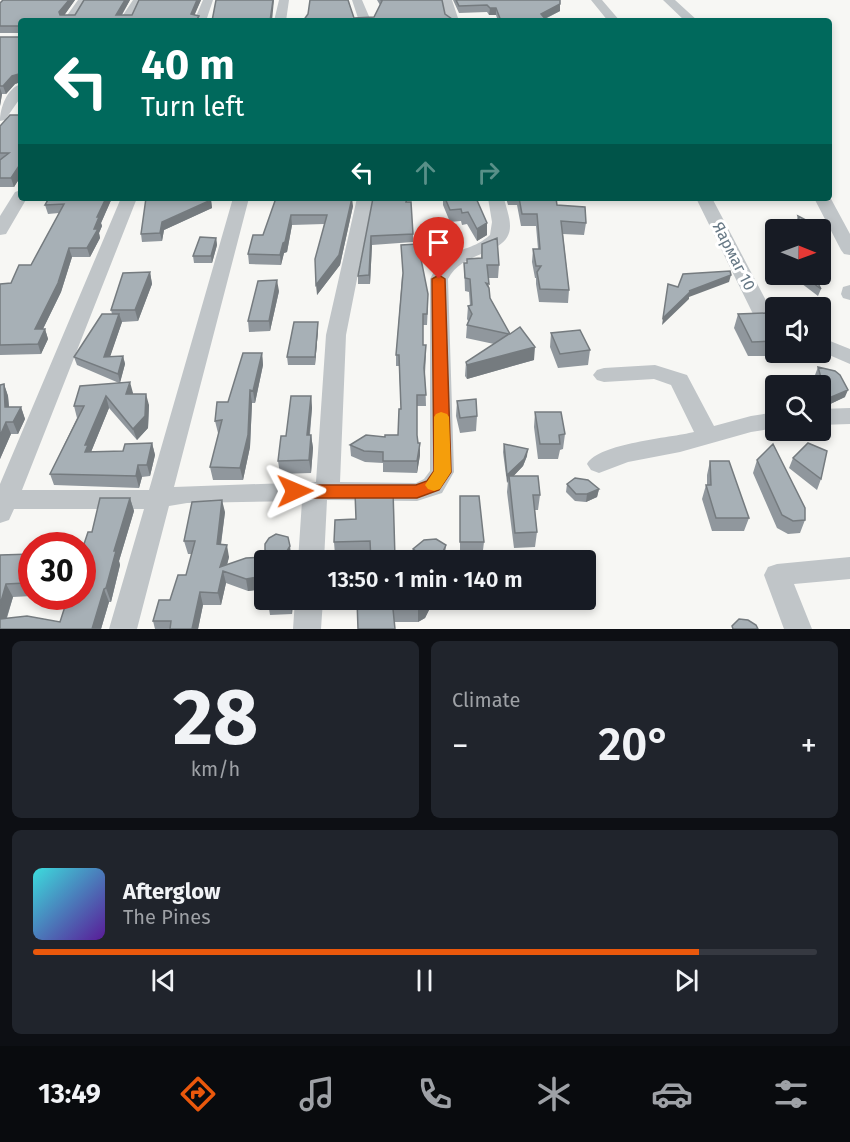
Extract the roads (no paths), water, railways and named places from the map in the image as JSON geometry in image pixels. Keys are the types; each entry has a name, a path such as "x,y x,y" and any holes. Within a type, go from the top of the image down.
{"street":[{"path":"71,18 84,0"},
{"path":"127,18 138,0"},
{"path":"201,18 208,0"},
{"path":"281,18 284,0"},
{"path":"357,0 364,18"},
{"path":"447,0 452,18"},
{"path":"596,0 611,18"},
{"path":"668,0 689,18"},
{"path":"0,117 18,92"},
{"path":"0,230 18,200"},
{"path":"128,201 2,504 157,499 187,494 321,491 417,492 433,486 442,472 439,279 443,267 454,258 494,244 501,234 502,227 497,201"},
{"path":"123,629 240,201"},
{"path":"313,550 321,491 336,335 364,201"},
{"name":"Яармаг 10","path":"706,201 765,310"},
{"path":"824,201 850,250"},
{"path":"831,348 850,357"},
{"path":"604,375 655,372 679,380 707,435"},
{"path":"831,417 850,416"},
{"path":"599,464 610,458 683,443 756,421 765,421"},
{"path":"798,629 777,574 850,568"},
{"path":"308,629 309,610"}]}
